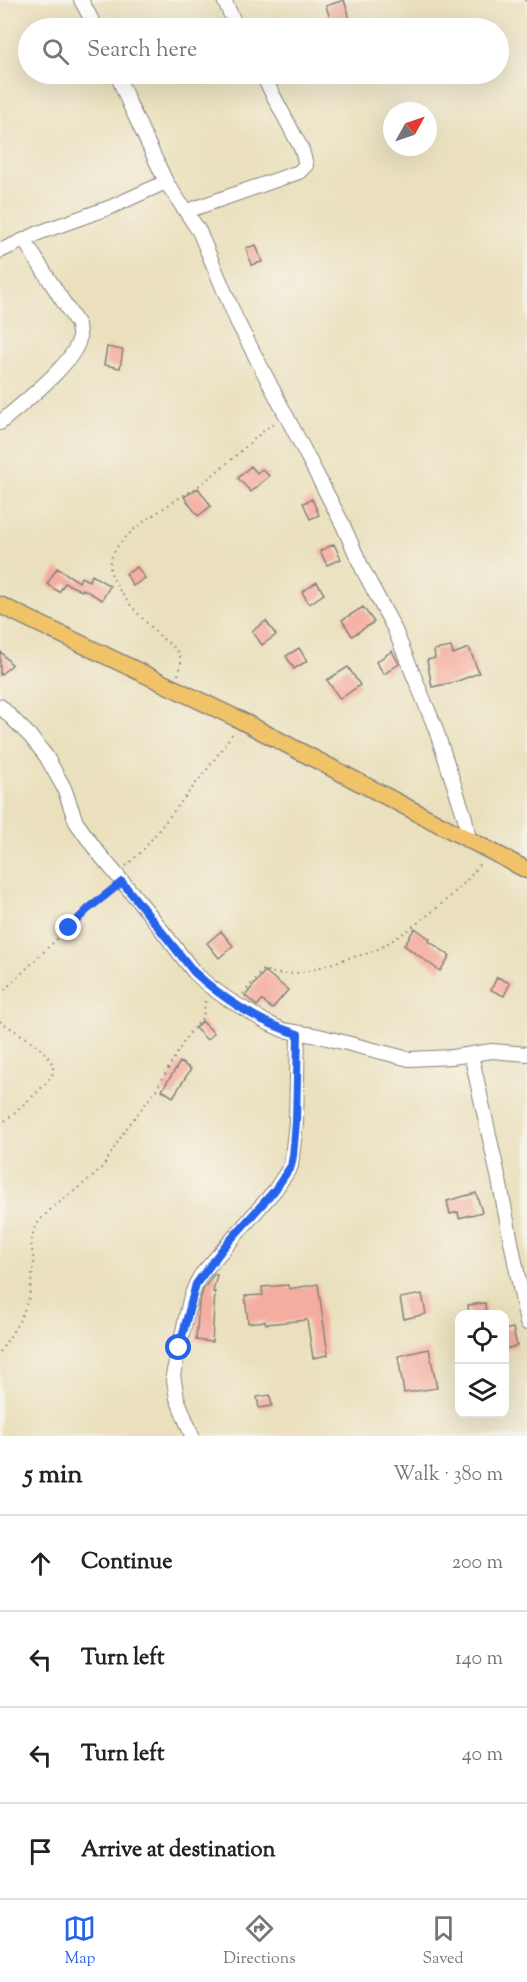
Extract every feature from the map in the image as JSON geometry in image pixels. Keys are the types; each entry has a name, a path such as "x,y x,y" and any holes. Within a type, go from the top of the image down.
{"main road":[{"path":"0,605 238,719 527,870"}],"street":[{"path":"81,0 91,18"},
{"path":"224,0 232,18"},
{"path":"121,84 166,182 187,211 208,249 237,321 404,649 435,727 465,818 469,840"},
{"path":"187,211 299,172 306,165 302,150 267,84"},
{"path":"0,251 111,207 166,182"},
{"path":"0,423 41,387 75,348 79,339 78,325 24,240"},
{"path":"0,706 46,756 64,788 76,822 194,972 208,985 235,1003 266,1022 298,1034 319,1036 409,1059 432,1059 492,1051 527,1054"},
{"path":"192,1436 177,1398 173,1375 190,1300 201,1275 275,1190 291,1166 296,1122 298,1034"},
{"path":"471,1054 526,1316"}],"path":[{"path":"525,0 527,6"},
{"path":"174,690 180,659 174,649 140,615 120,590 112,577 111,558 115,550 151,515 199,485 267,428 287,418"},
{"path":"0,994 120,878 212,763 233,734 238,719"},
{"path":"235,1003 264,969 270,973 310,971 372,952 383,946 462,886 477,870 487,851"},
{"path":"0,1352 20,1320 29,1298 34,1262 31,1243 39,1220 95,1175 104,1165 125,1130 156,1090 187,1036 203,1017 208,985"},
{"path":"0,1021 43,1052 54,1071 52,1076 0,1125"}],"building":[{"path":"344,0 350,18 330,18 326,6"},
{"path":"256,245 262,262 251,265 246,248"},
{"path":"107,347 123,350 120,368 104,365"},
{"path":"251,466 257,473 262,469 269,476 251,492 238,478"},
{"path":"198,488 211,506 198,516 184,497"},
{"path":"312,499 319,515 310,519 303,503"},
{"path":"334,544 341,559 327,565 320,551"},
{"path":"137,567 145,578 133,586 126,574"},
{"path":"57,568 79,582 81,577 89,581 92,575 110,586 102,600 83,589 82,591 65,583 59,592 47,584"},
{"path":"317,582 324,594 309,604 302,592"},
{"path":"363,607 374,622 352,636 342,620"},
{"path":"266,621 276,635 262,645 252,631"},
{"path":"451,647 453,654 469,648 479,673 432,687 427,660 435,658 434,650"},
{"path":"299,648 307,661 294,669 286,656"},
{"path":"0,651 12,665 0,675"},
{"path":"392,651 399,664 384,674 376,662"},
{"path":"348,667 360,685 340,699 327,680"},
{"path":"415,928 450,956 440,971 404,945"},
{"path":"221,931 233,946 219,958 207,943"},
{"path":"265,971 288,990 272,1009 262,1000 257,1006 245,996"},
{"path":"497,977 510,983 504,996 491,990"},
{"path":"202,1021 214,1033 207,1040 195,1028"},
{"path":"180,1062 191,1069 173,1097 162,1090"},
{"path":"476,1193 482,1212 459,1218 458,1212 450,1214 447,1201"},
{"path":"214,1274 217,1275 213,1292 215,1292 212,1342 196,1340 199,1303 204,1288"},
{"path":"318,1284 328,1355 313,1358 307,1320 266,1324 265,1321 248,1323 245,1296 263,1295 262,1287 288,1285 289,1289"},
{"path":"422,1294 426,1314 404,1319 400,1298"},
{"path":"485,1303 486,1310 469,1310 468,1305"},
{"path":"513,1328 517,1346 509,1348 509,1329"},
{"path":"429,1349 437,1388 404,1393 398,1356"},
{"path":"270,1395 272,1406 259,1408 257,1397"}],"route":[{"path":"69,928 88,909 122,882 194,972 208,985 266,1022 298,1034 296,1122 291,1166 275,1190 201,1275 190,1300 179,1348"}]}
